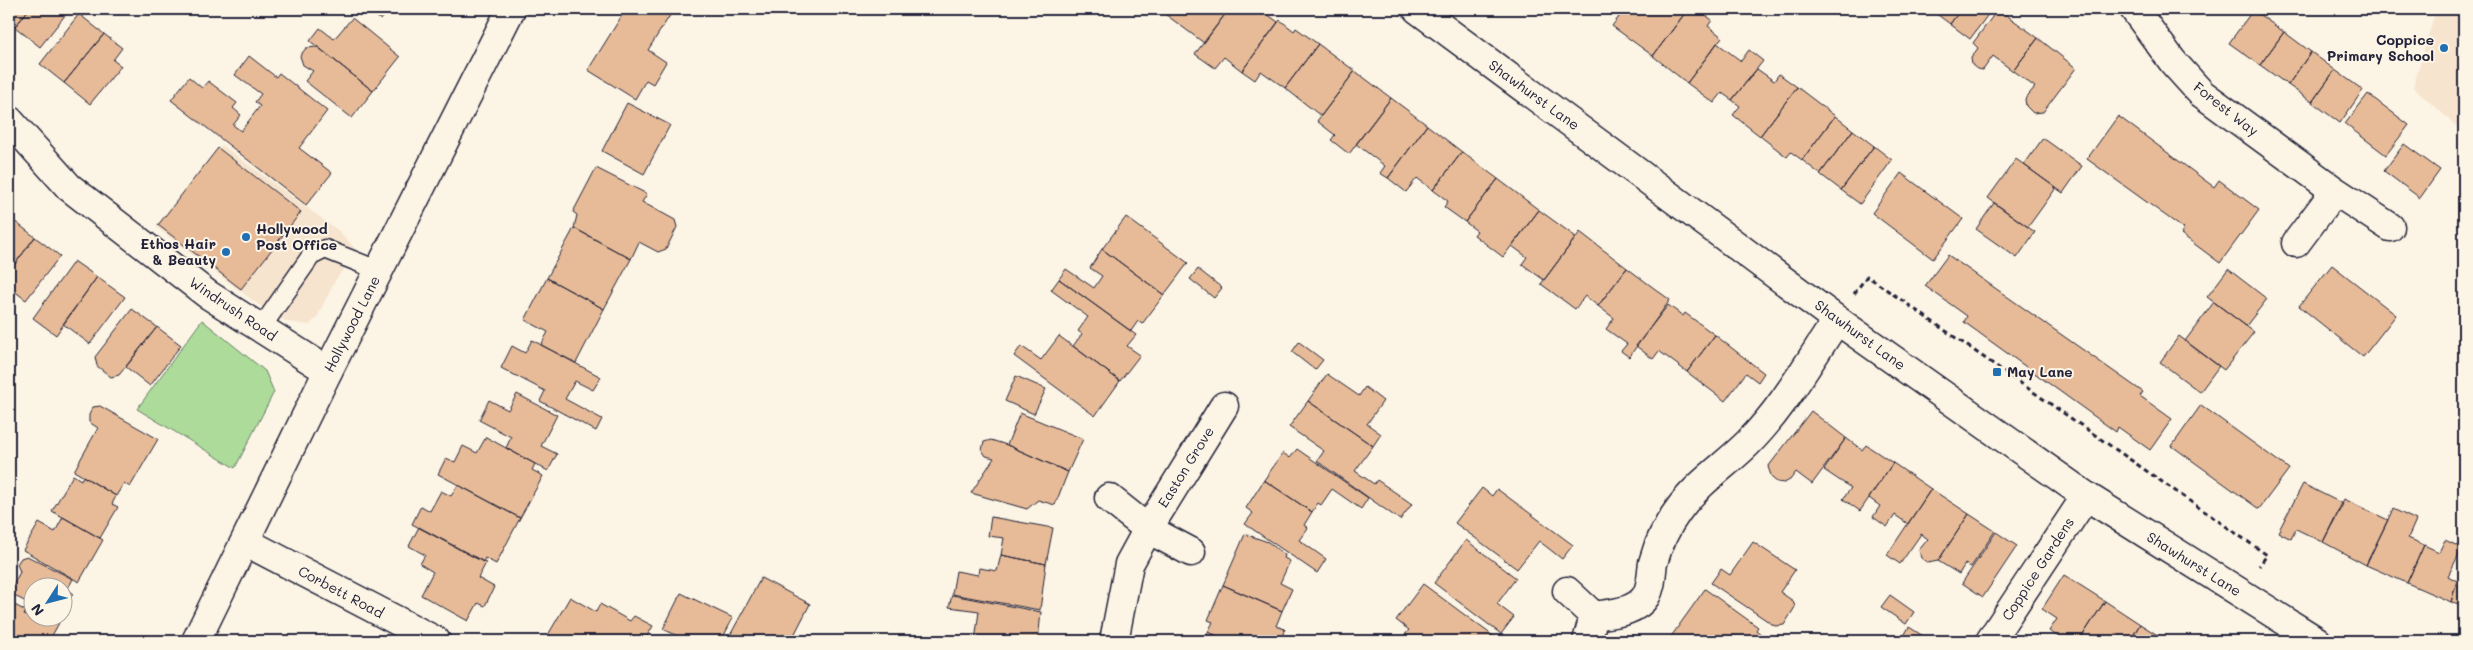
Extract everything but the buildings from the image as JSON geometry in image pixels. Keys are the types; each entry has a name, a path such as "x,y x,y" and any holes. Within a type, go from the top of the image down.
{"street":[{"name":"Hollywood Lane","path":"196,641 328,371 511,9"},
{"name":"Shawhurst Lane","path":"1417,9 1837,320 2086,496 2316,641"},
{"name":"Forest Way","path":"2134,9 2173,62 2201,93 2336,191 2390,227"},
{"name":"Windrush Road","path":"9,120 69,187 207,294 328,371"},
{"path":"2296,243 2336,191"},
{"path":"1567,591 1590,629 1633,607 1645,597 1662,538 1678,510 1692,494 1748,443 1764,424 1837,320"},
{"name":"Easton Grove","path":"1114,641 1129,564 1148,528 1224,406"},
{"name":"Coppice Gardens","path":"1990,641 2086,496"},
{"path":"1109,498 1148,528 1191,552"},
{"name":"Corbett Road","path":"246,542 436,641"}],"lane":[{"path":"261,328 311,256 325,249 380,271"}],"path":[{"path":"1837,320 1867,276 2267,555 2240,593"}],"shaded area":[{"name":"Coppice Primary School","path":"2436,9 2464,9 2464,133 2413,87"},
{"path":"222,145 340,232 358,252 336,279 316,319 309,325 288,322 272,315 156,227"}],"green space":[{"path":"202,320 265,371 274,392 235,468 137,409"}],"place":[{"name":"Coppice Primary School","path":"2444,48"},
{"name":"Hollywood Post Office","path":"246,237"},
{"name":"Ethos Hair & Beauty","path":"226,252"},
{"name":"May Lane","path":"1997,372"}]}
